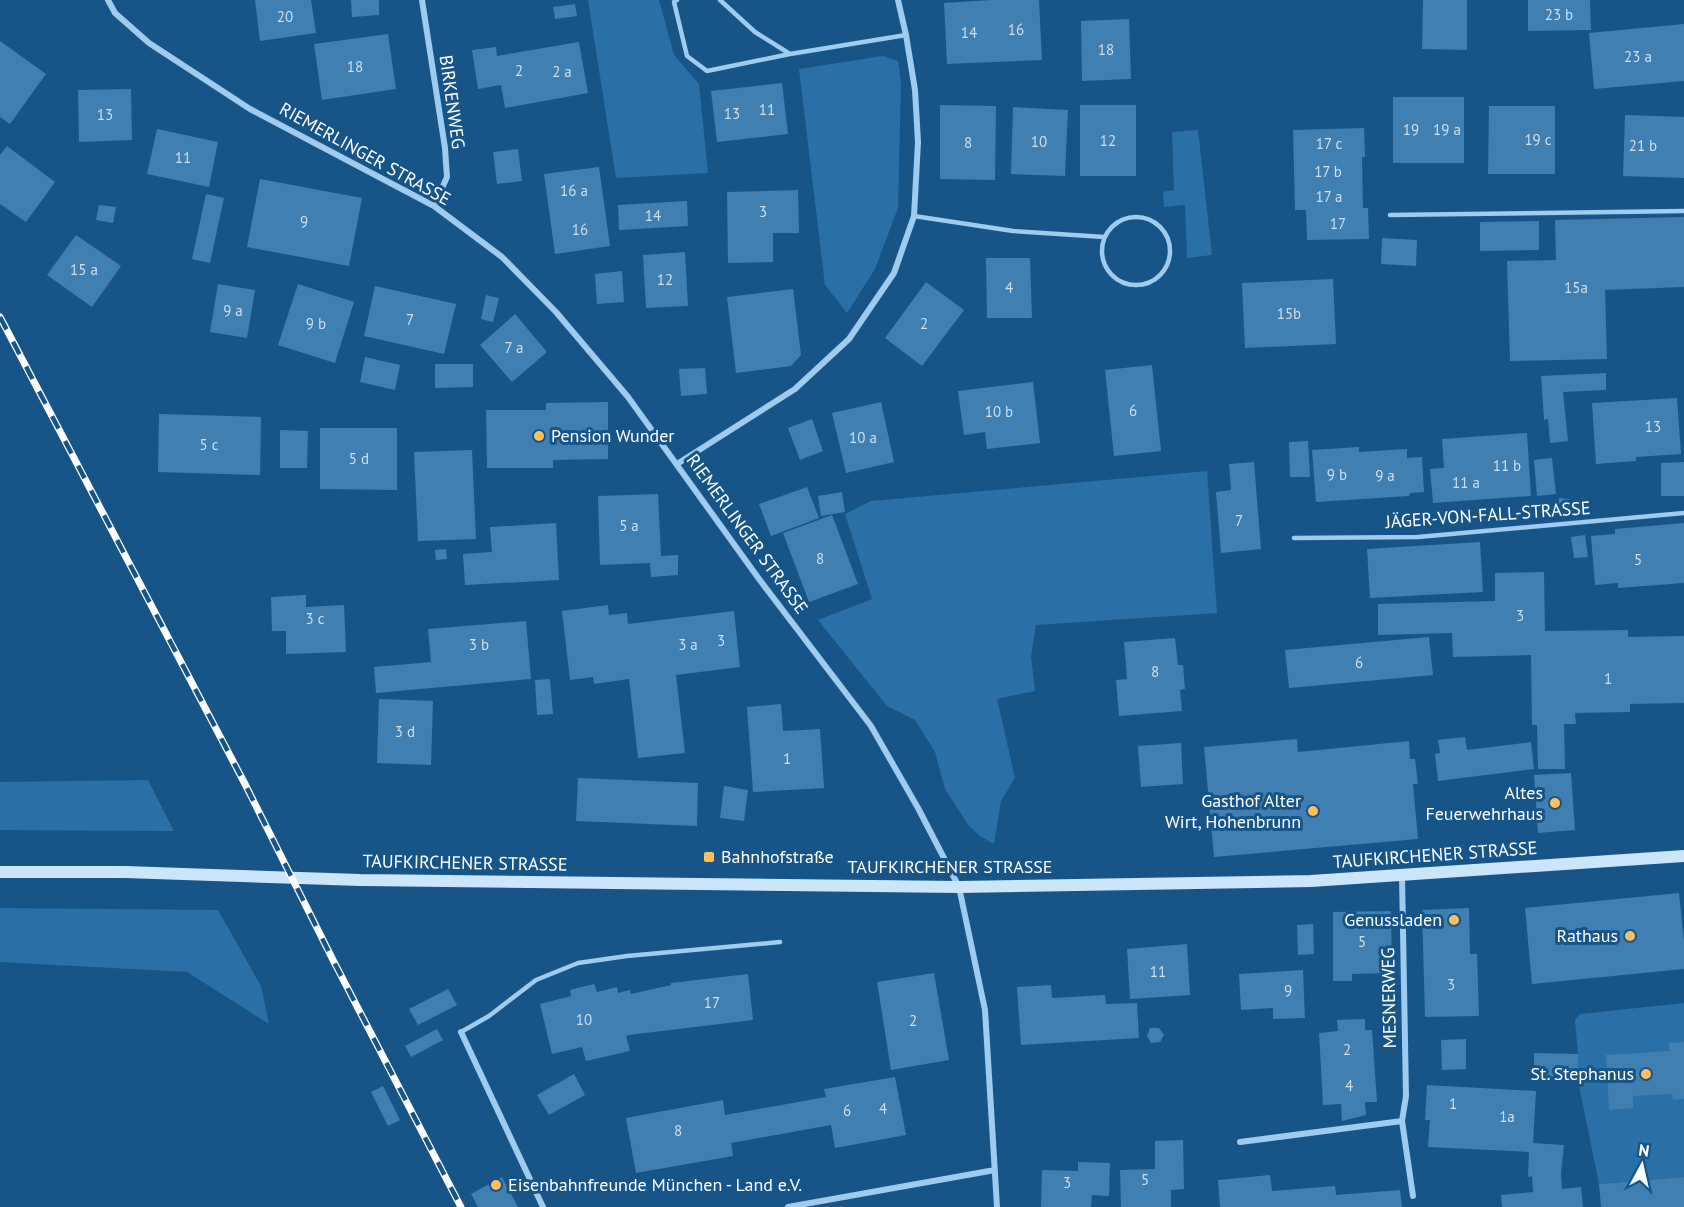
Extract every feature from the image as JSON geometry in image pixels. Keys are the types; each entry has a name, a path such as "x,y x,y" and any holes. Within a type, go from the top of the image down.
{"main road":[{"name":"TAUFKIRCHENER STRASSE","path":"0,872 125,872 360,880 959,887 1311,881 1684,856"}],"street":[{"name":"RIEMERLINGER STRASSE","path":"108,0 116,13 149,43 250,109 434,206 502,257 556,312 628,397 759,579 871,726 918,808 959,887"},
{"name":"BIRKENWEG","path":"422,0 446,158 447,177 434,206"},
{"path":"677,464 795,389 849,339 894,273 914,216 918,142 915,90 898,0"},
{"name":"MESNERWEG","path":"1402,875 1406,1096 1402,1121 1413,1196"},
{"path":"959,887 985,1010 997,1207"},
{"path":"461,1032 543,1207"},
{"path":"1240,1142 1402,1121"},
{"path":"788,1207 995,1170"}],"lane":[{"path":"677,0 674,2 687,56 707,71 906,34"},
{"path":"720,0 756,32 790,54"},
{"path":"1390,214 1684,211"},
{"path":"914,216 1013,231 1104,237"},
{"path":"1136,216 1149,219 1161,226 1168,238 1171,251 1168,264 1160,275 1149,283 1136,285 1122,282 1111,275 1104,263 1101,250 1104,237 1112,226 1123,218 1136,216"},
{"name":"JÄGER-VON-FALL-STRASSE","path":"1294,538 1418,537 1684,513"},
{"path":"461,1032 489,1016 536,980 578,963 627,956 780,942"}],"shaded area":[{"path":"588,0 659,0 674,55 699,84 708,173 616,178"},
{"path":"883,56 898,61 901,82 898,208 875,269 847,313 825,285 799,69"},
{"path":"1198,130 1212,255 1187,258 1185,205 1164,207 1163,192 1174,190 1172,132"},
{"path":"1207,471 1217,613 1036,625 1031,657 1035,691 997,699 1015,778 1001,801 994,844 980,836 969,826 945,789 935,752 915,720 887,706 818,620 872,599 845,514 871,501"},
{"path":"148,780 174,831 0,830 0,782"},
{"path":"0,908 218,910 261,986 269,1024 187,972 0,962"},
{"name":"St. Stephanus","path":"1684,1003 1684,1177 1599,1184 1578,1081 1575,1020 1580,1014"}],"building":[{"path":"255,0 311,0 316,33 260,41"},
{"path":"351,0 379,0 379,15 352,17"},
{"path":"1039,0 1042,60 947,64 944,3"},
{"path":"1423,0 1467,0 1467,50 1422,49"},
{"path":"1528,0 1590,0 1591,30 1528,31"},
{"path":"575,4 577,16 555,19 553,7"},
{"path":"1129,19 1131,79 1082,81 1081,21"},
{"path":"1684,24 1684,81 1594,89 1589,33"},
{"path":"388,34 396,89 322,100 314,44"},
{"path":"0,41 46,74 10,124 0,117"},
{"path":"579,42 588,93 505,108 501,85 478,89 472,50 496,47 497,56"},
{"path":"782,83 788,134 717,142 711,91"},
{"path":"131,89 132,140 79,142 78,90"},
{"path":"1393,97 1464,97 1464,163 1393,163"},
{"path":"940,105 996,106 995,180 940,179"},
{"path":"1080,105 1136,105 1136,176 1080,176"},
{"path":"1489,106 1555,106 1555,174 1488,174"},
{"path":"1013,107 1068,110 1065,176 1011,174"},
{"path":"1625,115 1684,117 1684,178 1623,176"},
{"path":"1364,128 1363,208 1368,208 1369,239 1307,240 1306,210 1295,210 1293,130"},
{"path":"157,129 218,142 209,187 147,174"},
{"path":"7,146 55,182 26,222 0,204 0,155"},
{"path":"518,149 522,181 497,184 493,152"},
{"path":"599,167 610,246 555,254 544,174"},
{"path":"260,179 362,198 349,266 247,247"},
{"path":"798,190 799,233 773,233 773,262 728,263 727,192"},
{"path":"206,194 224,198 210,263 192,259"},
{"path":"687,201 688,226 619,230 618,205"},
{"path":"99,205 116,207 113,223 96,220"},
{"path":"1684,217 1684,287 1605,290 1607,359 1510,361 1507,261 1556,260 1555,220"},
{"path":"1539,221 1539,250 1480,251 1480,222"},
{"path":"76,235 121,266 92,307 47,275"},
{"path":"1382,238 1417,240 1416,266 1381,264"},
{"path":"685,252 688,306 646,308 643,255"},
{"path":"986,258 1030,258 1032,318 987,318"},
{"path":"622,271 624,302 597,304 595,274"},
{"path":"1333,279 1336,344 1245,348 1242,283"},
{"path":"926,282 964,310 922,366 885,338"},
{"path":"218,284 255,290 247,338 210,332"},
{"path":"298,284 354,302 335,363 278,345"},
{"path":"375,286 456,304 444,354 364,336"},
{"path":"793,289 801,355 791,366 736,373 727,297"},
{"path":"486,295 499,298 493,322 481,319"},
{"path":"515,314 547,352 512,382 480,345"},
{"path":"365,357 400,365 395,390 360,382"},
{"path":"435,364 473,364 473,387 435,388"},
{"path":"1152,365 1161,451 1114,456 1105,370"},
{"path":"705,368 707,394 681,396 679,369"},
{"path":"1606,373 1606,390 1563,392 1568,441 1550,443 1548,419 1544,420 1541,376"},
{"path":"1033,382 1040,443 987,449 985,432 964,435 958,391"},
{"path":"1677,398 1681,454 1636,457 1636,461 1596,464 1592,403"},
{"path":"608,402 608,459 553,460 553,468 487,468 486,410 546,410 546,403"},
{"path":"881,402 894,462 846,473 832,413"},
{"path":"159,414 261,417 260,475 158,472"},
{"path":"812,419 823,451 800,460 788,428"},
{"path":"320,428 397,428 397,490 320,489"},
{"path":"280,430 308,431 307,468 280,468"},
{"path":"1527,433 1531,496 1433,503 1430,469 1444,468 1442,439"},
{"path":"1308,441 1310,477 1290,477 1289,442"},
{"path":"1359,447 1359,452 1407,449 1407,458 1422,457 1424,492 1410,493 1409,496 1316,502 1312,450"},
{"path":"472,450 476,539 418,541 414,452"},
{"path":"1552,458 1556,494 1537,496 1534,460"},
{"path":"1254,462 1261,549 1221,553 1216,492 1231,490 1229,464"},
{"path":"1684,462 1684,496 1661,496 1661,463"},
{"path":"807,487 819,518 771,536 759,504"},
{"path":"842,492 845,512 821,516 818,496"},
{"path":"658,494 661,556 678,555 678,575 651,577 650,563 600,565 598,496"},
{"path":"1559,498 1570,499 1570,507 1558,506"},
{"path":"832,515 858,584 809,602 783,533"},
{"path":"556,523 559,580 465,585 463,554 492,552 490,527"},
{"path":"1684,523 1684,583 1618,588 1618,583 1595,585 1591,536 1615,534 1615,529"},
{"path":"1585,535 1588,557 1574,558 1571,537"},
{"path":"1480,542 1483,592 1370,598 1367,549"},
{"path":"446,549 447,559 436,560 435,550"},
{"path":"1544,572 1545,631 1628,630 1628,637 1684,636 1684,703 1630,704 1630,712 1575,713 1576,724 1564,724 1565,769 1538,769 1537,725 1532,725 1531,655 1453,657 1452,633 1378,635 1378,604 1495,601 1495,573"},
{"path":"306,595 306,607 344,605 346,652 286,654 286,631 272,631 271,597"},
{"path":"608,605 609,615 627,613 628,624 734,611 740,667 676,675 685,753 638,758 629,679 594,684 593,677 570,680 562,611"},
{"path":"526,621 531,679 376,693 374,667 431,662 428,629"},
{"path":"1429,637 1433,675 1289,688 1285,650"},
{"path":"1175,638 1178,665 1183,665 1185,689 1180,690 1182,711 1119,716 1116,680 1127,679 1124,642"},
{"path":"550,679 553,714 537,715 535,680"},
{"path":"379,699 433,701 431,765 377,763"},
{"path":"781,704 783,731 820,729 824,788 753,792 747,707"},
{"path":"1465,737 1467,750 1531,742 1534,769 1438,781 1435,754 1440,753 1438,740"},
{"name":"Gasthof Alter Wirt, Hohenbrunn","path":"1297,739 1298,752 1409,741 1410,759 1415,759 1418,784 1413,784 1418,839 1214,857 1204,747"},
{"path":"1181,743 1183,784 1141,787 1138,746"},
{"name":"Altes Feuerwehrhaus","path":"1571,773 1575,830 1538,833 1534,775"},
{"path":"578,778 698,783 697,826 576,821"},
{"path":"724,786 748,790 744,821 720,818"},
{"name":"Rathaus","path":"1679,893 1684,941 1684,969 1532,984 1525,908"},
{"path":"1469,908 1470,954 1477,954 1479,1016 1425,1017 1422,910"},
{"path":"1391,911 1392,973 1352,974 1352,981 1333,981 1333,912"},
{"path":"1313,924 1314,954 1298,955 1297,925"},
{"path":"1187,944 1190,995 1130,999 1127,949"},
{"path":"1303,970 1305,1018 1273,1019 1273,1008 1241,1010 1239,974"},
{"path":"934,973 949,1060 891,1070 877,982"},
{"path":"748,974 753,1020 629,1035 626,1036 630,1051 586,1061 582,1047 552,1054 540,1004 571,996 570,990 594,984 597,992 617,987 618,993 630,990 631,994 671,985 671,983"},
{"path":"1051,985 1052,998 1105,995 1106,1004 1137,1003 1139,1038 1021,1045 1017,987"},
{"path":"448,989 457,1005 418,1025 409,1009"},
{"path":"1365,1019 1365,1030 1372,1030 1377,1102 1365,1102 1366,1115 1342,1121 1341,1104 1323,1105 1319,1033 1338,1031 1337,1020"},
{"path":"1150,1028 1159,1028 1164,1035 1160,1042 1151,1043 1147,1036"},
{"path":"437,1029 443,1040 411,1057 405,1046"},
{"path":"1466,1039 1466,1069 1442,1070 1441,1040"},
{"name":"St. Stephanus","path":"1684,1042 1684,1099 1673,1100 1672,1094 1633,1096 1633,1108 1609,1110 1606,1055 1669,1051 1669,1043"},
{"path":"1534,1053 1578,1054 1578,1081 1534,1080"},
{"path":"574,1074 585,1095 549,1115 537,1095"},
{"path":"895,1077 906,1135 835,1148 831,1125 731,1143 733,1156 636,1173 626,1118 723,1100 725,1115 826,1097 824,1089"},
{"path":"1427,1085 1536,1091 1533,1143 1564,1145 1562,1189 1581,1187 1583,1207 1502,1207 1501,1195 1533,1192 1532,1176 1528,1177 1529,1152 1428,1147 1430,1120 1425,1120"},
{"path":"383,1086 400,1120 388,1126 371,1092"},
{"path":"1183,1140 1184,1189 1171,1190 1171,1207 1121,1207 1120,1170 1155,1169 1155,1141"},
{"path":"1078,1162 1110,1163 1109,1196 1092,1195 1091,1207 1041,1207 1042,1170 1078,1171"},
{"path":"1270,1175 1272,1191 1335,1186 1336,1195 1400,1190 1402,1207 1220,1207 1218,1180"},
{"name":"Eisenbahnfreunde München - Land e.V.","path":"502,1177 518,1207 478,1207 471,1194"},
{"path":"1684,1177 1684,1207 1601,1207 1599,1184"}],"railway":[{"path":"0,317 245,784 461,1207"}],"place":[{"name":"Pension Wunder","path":"539,436"},
{"name":"Altes Feuerwehrhaus","path":"1555,803"},
{"name":"Gasthof Alter Wirt, Hohenbrunn","path":"1313,811"},
{"name":"Bahnhofstraße","path":"709,857"},
{"name":"Genussladen","path":"1454,920"},
{"name":"Rathaus","path":"1630,936"},
{"name":"St. Stephanus","path":"1646,1074"},
{"name":"Eisenbahnfreunde München - Land e.V.","path":"496,1185"}]}
